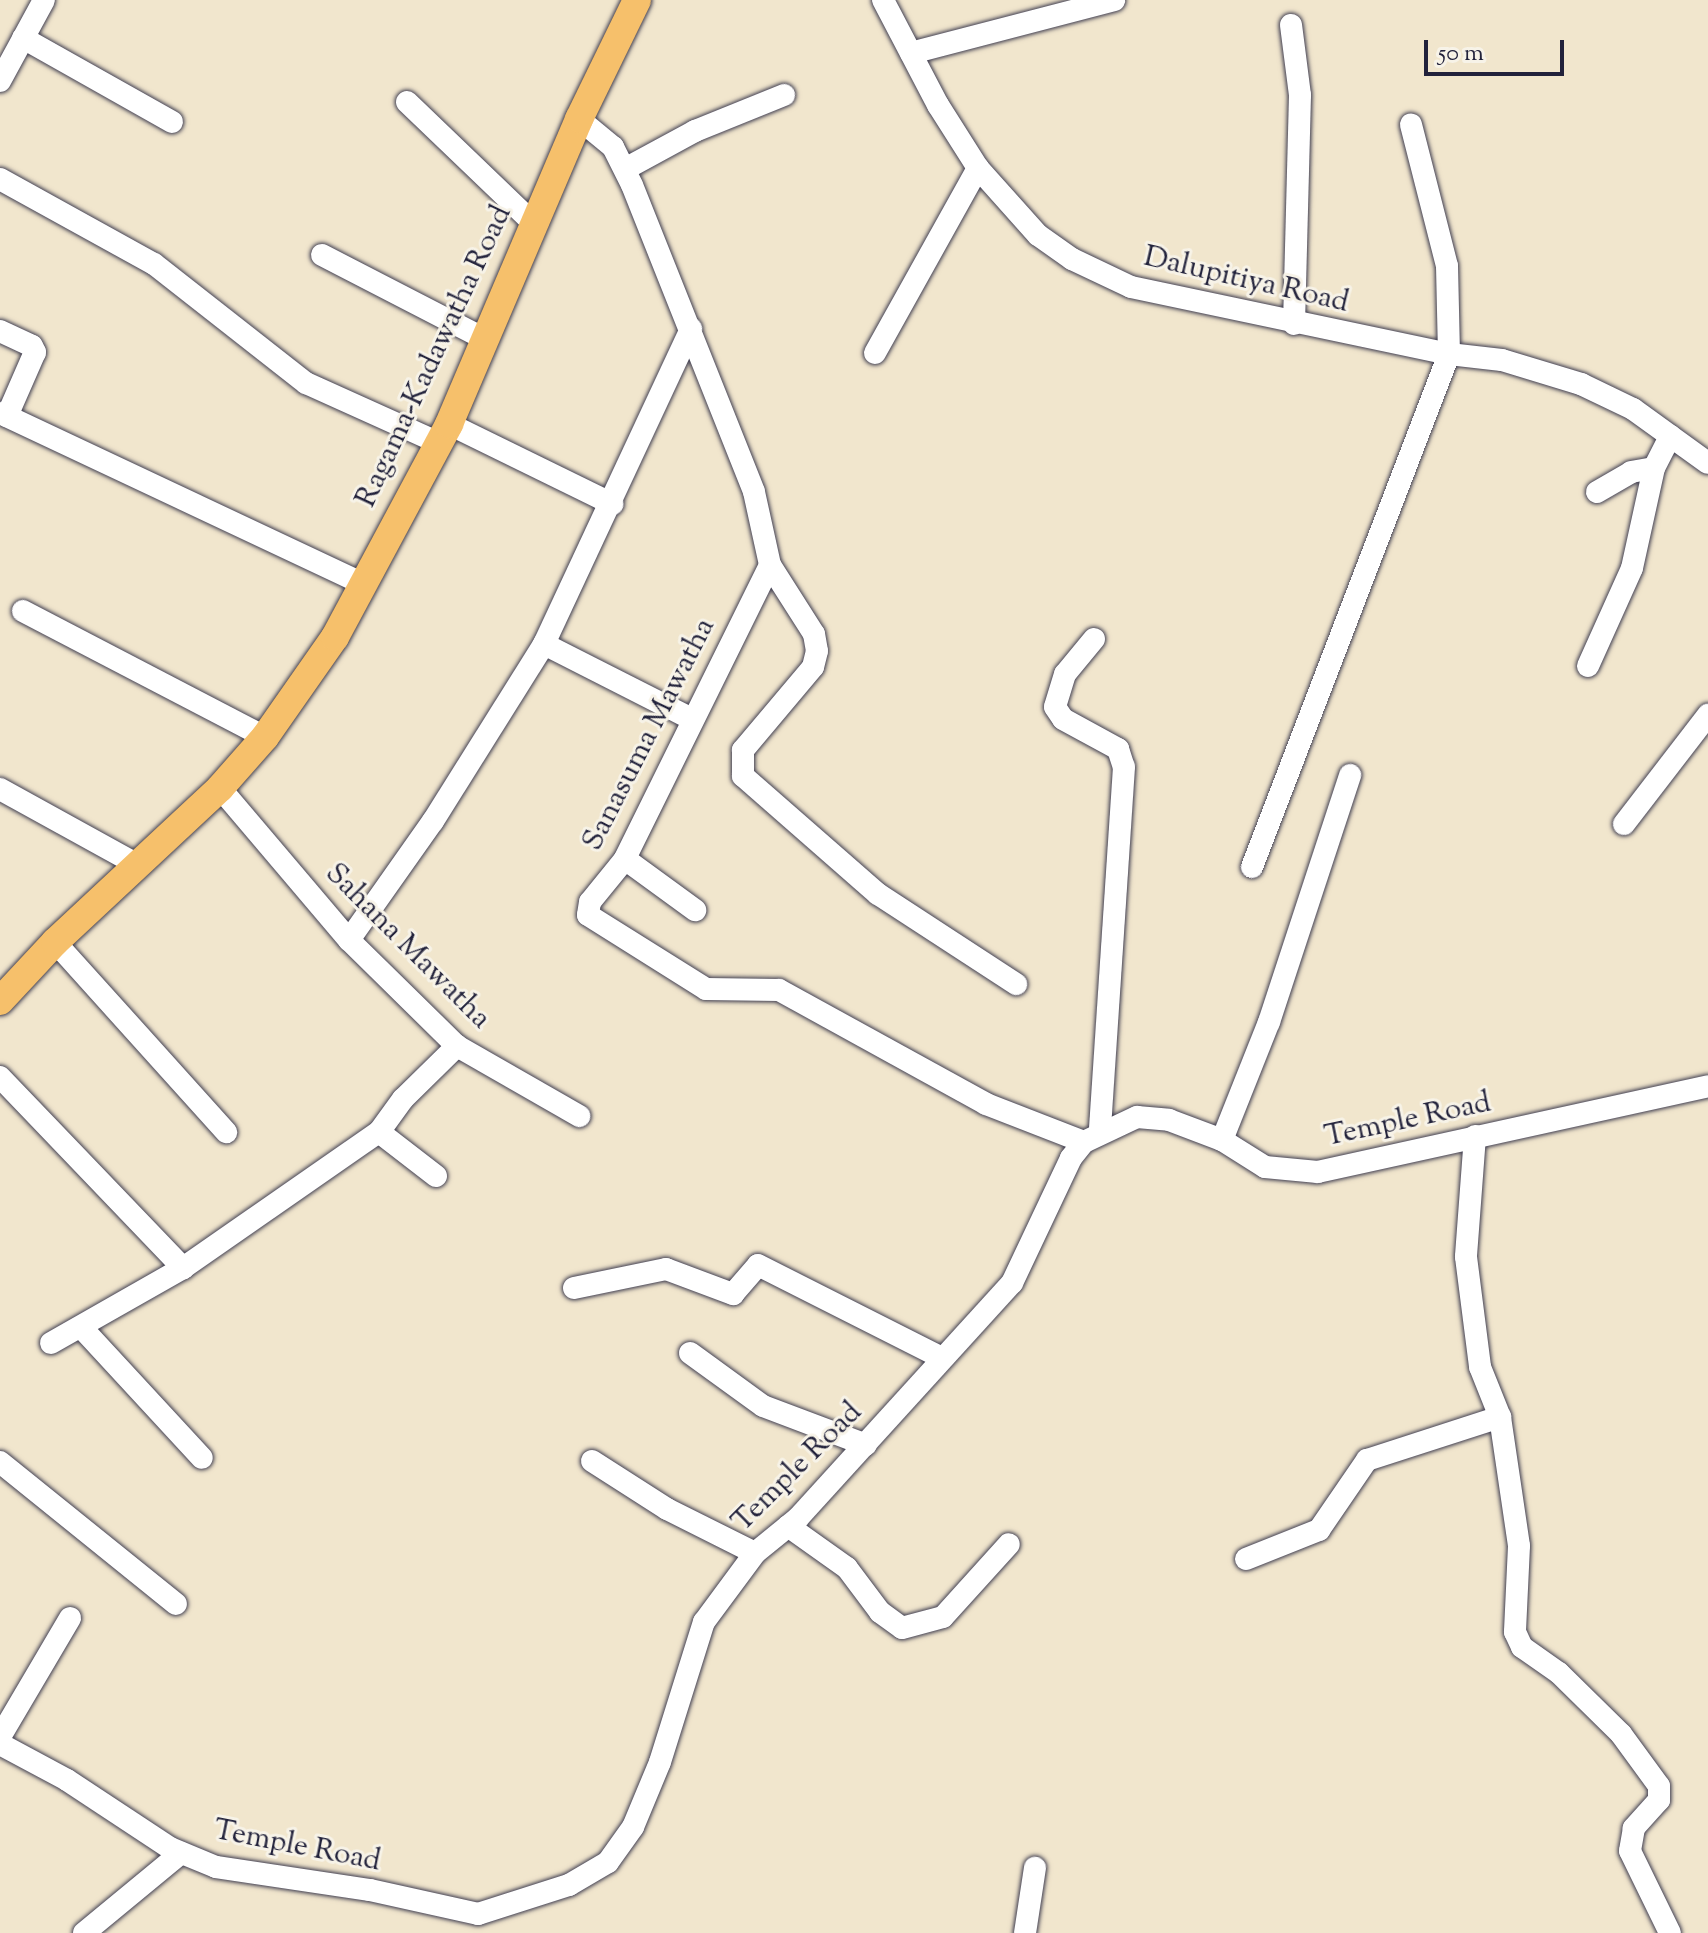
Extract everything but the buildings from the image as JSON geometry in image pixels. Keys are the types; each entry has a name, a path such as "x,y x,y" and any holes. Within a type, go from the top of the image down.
{"main road":[{"name":"Ragama-Kadawatha Road","path":"0,1001 55,942 220,788 304,686 365,585 444,433 579,119 637,0"}],"street":[{"path":"0,81 44,0"},
{"name":"Dalupitiya Road","path":"883,0 978,168 1038,235 1101,275 1131,287 1294,324 1449,354 1502,360 1581,384 1633,409 1708,463"},
{"path":"911,53 1114,0"},
{"path":"1291,25 1300,95 1294,324"},
{"path":"23,38 172,122"},
{"path":"625,169 695,131 784,95"},
{"path":"407,102 534,224"},
{"path":"579,119 613,147 625,169 754,492 770,565 814,634 817,651 813,667 743,750 743,776 878,894 1016,984"},
{"path":"1252,867 1449,354 1447,266 1411,125"},
{"path":"875,353 978,168"},
{"path":"0,179 154,264 306,383 444,433 612,504"},
{"path":"322,255 483,338"},
{"path":"349,940 433,821 544,644 612,504 691,329"},
{"path":"0,331 32,346 35,352 4,414 365,585"},
{"path":"1588,666 1632,568 1654,468 1670,436"},
{"path":"1597,492 1631,472 1654,468"},
{"name":"Sanasuma Mawatha","path":"770,565 625,859 590,902 588,915 691,981 725,992 779,990 986,1104 1092,1137"},
{"path":"23,611 265,737"},
{"path":"1092,1137 1124,767 1118,749 1063,719 1055,707 1065,674 1094,639"},
{"path":"544,644 692,719"},
{"path":"1624,824 1708,715"},
{"path":"1222,1140 1269,1022 1350,775"},
{"name":"Sahana Mawatha","path":"220,788 349,940 457,1046 579,1116"},
{"path":"0,789 136,864"},
{"path":"625,859 695,910"},
{"path":"55,942 226,1132"},
{"path":"51,1343 183,1268 379,1132 457,1046"},
{"path":"0,1077 183,1268"},
{"name":"Temple Road","path":"0,1744 181,1853 216,1867 286,1875 478,1914 569,1885 608,1862 633,1827 660,1762 704,1622 755,1553 788,1526 866,1445 940,1357 1012,1283 1092,1137 1137,1117 1169,1120 1222,1140 1265,1167 1318,1172 1708,1086"},
{"path":"379,1132 436,1176"},
{"path":"1475,1136 1466,1257 1480,1367 1500,1417 1519,1546 1515,1632 1522,1647 1559,1673 1621,1734 1659,1786 1659,1800 1634,1828 1630,1851 1670,1933"},
{"path":"574,1288 666,1269 733,1294 758,1265 940,1357"},
{"path":"81,1327 202,1458"},
{"path":"690,1353 763,1406 866,1445"},
{"path":"1246,1559 1319,1530 1367,1460 1500,1417"},
{"path":"592,1461 667,1509 755,1553"},
{"path":"0,1462 176,1604"},
{"path":"788,1526 847,1568 880,1612 902,1628 943,1617 1009,1544"},
{"path":"0,1737 70,1618"},
{"path":"84,1933 181,1853"},
{"path":"1025,1933 1035,1868"}]}
